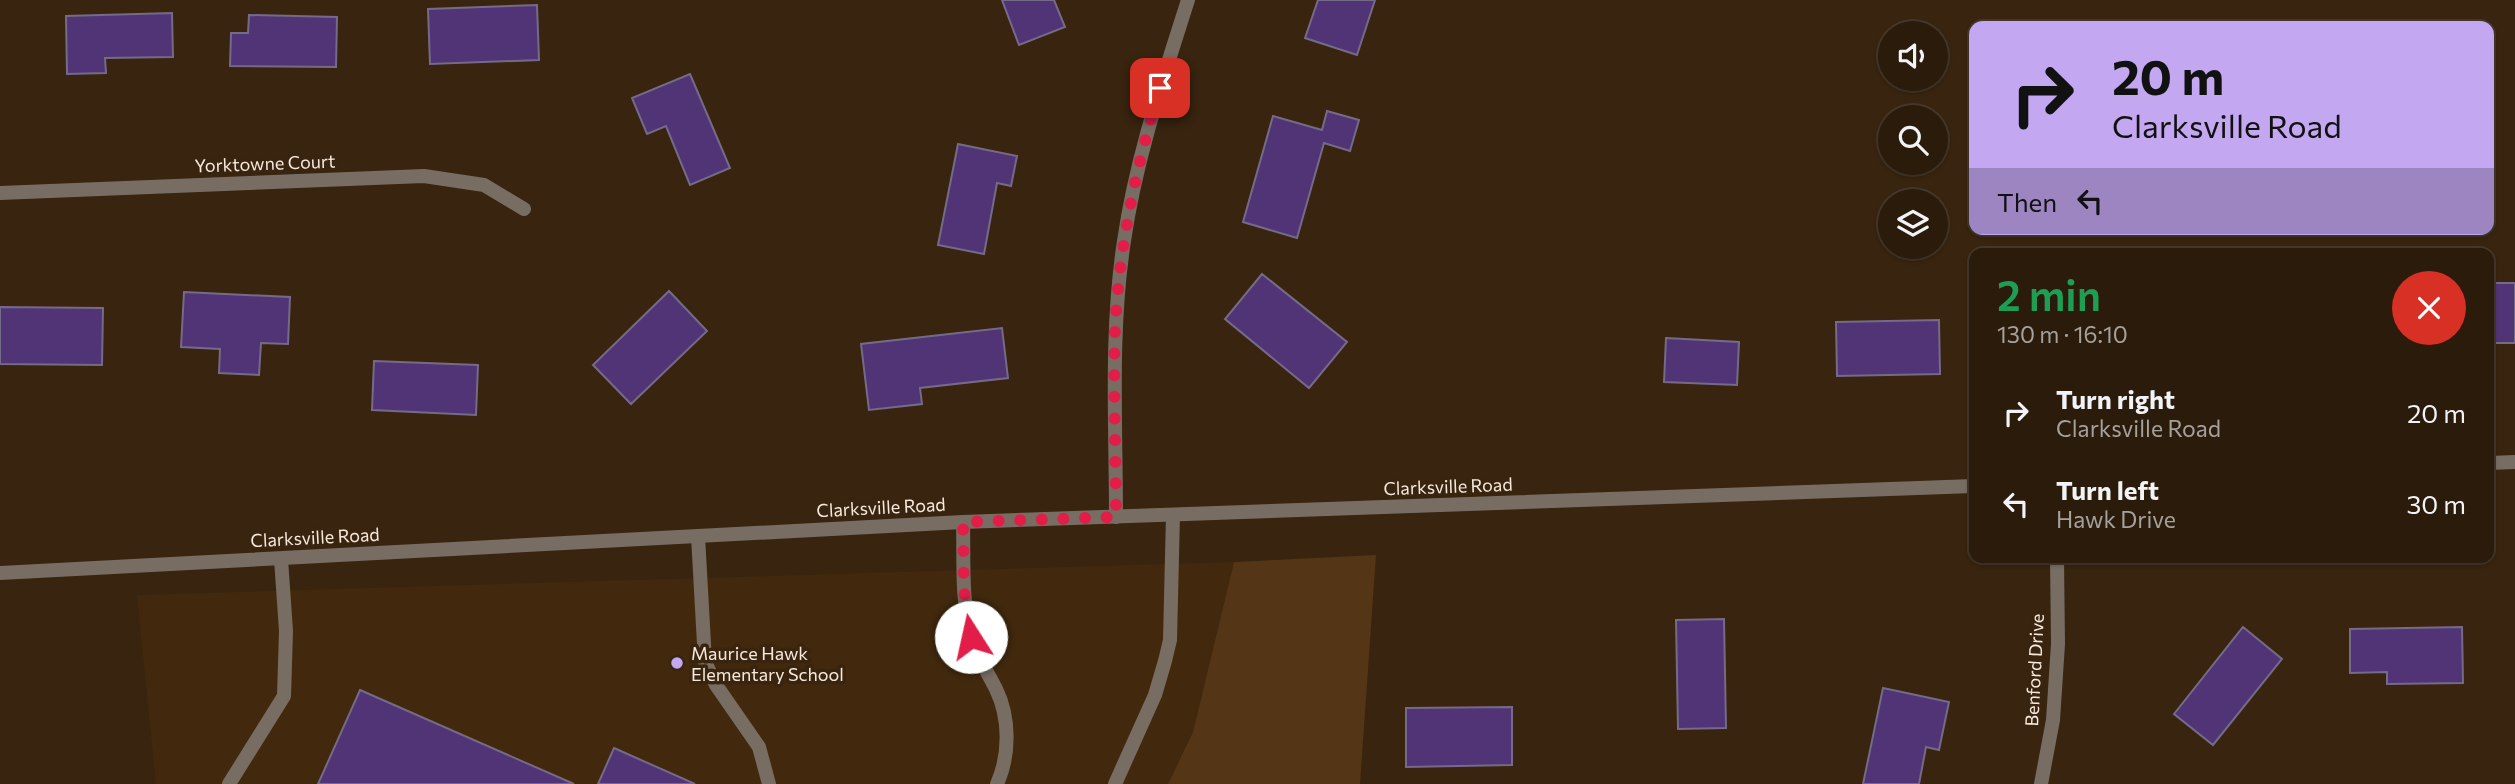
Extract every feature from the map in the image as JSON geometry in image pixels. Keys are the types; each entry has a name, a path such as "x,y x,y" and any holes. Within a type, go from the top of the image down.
{"street":[{"path":"1116,517 1115,330 1124,242 1141,155 1188,0"},
{"name":"Yorktowne Court","path":"0,194 424,176 484,185 524,209"},
{"path":"2494,463 2515,462"},
{"name":"Clarksville Road","path":"0,573 963,522 1969,486"},
{"path":"1115,784 1155,695 1170,640 1173,515"},
{"path":"963,522 964,590 971,637 1006,717 1006,748 998,781"},
{"path":"698,536 705,662 716,685 759,747 769,784"},
{"path":"229,784 284,696 286,631 281,559"},
{"name":"Benford Drive","path":"2041,784 2054,707 2058,644 2057,563"}],"shaded area":[{"path":"1376,555 1360,784 1168,784 1193,732 1234,562"},
{"name":"Maurice Hawk Elementary School","path":"1234,562 1193,732 1168,784 156,784 137,595"}],"building":[{"path":"1002,0 1054,0 1065,27 1019,45"},
{"path":"1318,0 1375,0 1357,55 1305,38"},
{"path":"537,5 539,60 430,64 428,9"},
{"path":"172,13 173,57 105,58 106,73 67,74 66,16"},
{"path":"249,15 337,17 336,67 230,66 231,33 248,33"},
{"path":"690,74 730,168 690,185 666,126 647,134 632,98"},
{"path":"1327,111 1359,120 1350,151 1324,143 1297,238 1243,222 1273,116 1322,130"},
{"path":"958,144 1017,156 1011,186 997,183 984,254 938,245"},
{"path":"1262,274 1347,342 1309,388 1225,319"},
{"path":"2494,283 2515,283 2515,343 2494,343"},
{"path":"669,291 707,331 631,404 593,365"},
{"path":"184,292 290,297 288,344 261,343 259,375 219,373 220,349 181,347"},
{"path":"0,307 103,308 102,365 0,364"},
{"path":"1939,320 1940,374 1837,376 1836,322"},
{"path":"1002,328 1008,378 920,388 922,404 869,410 861,344"},
{"path":"1666,338 1739,342 1737,385 1664,382"},
{"path":"374,361 478,365 476,415 372,410"},
{"path":"1724,619 1726,728 1678,729 1676,620"},
{"path":"2243,627 2282,659 2213,745 2174,714"},
{"path":"2462,627 2463,683 2387,684 2387,672 2350,673 2350,629"},
{"path":"1883,688 1949,702 1939,750 1926,747 1919,784 1863,784"},
{"path":"360,690 574,784 318,784"},
{"path":"1512,707 1512,765 1406,767 1406,708"},
{"path":"614,748 695,784 598,784"}],"place":[{"name":"Maurice Hawk Elementary School","path":"677,663"}],"route":[{"path":"971,637 965,607 963,522 1116,517 1115,330 1124,242 1141,155 1160,88"}]}
